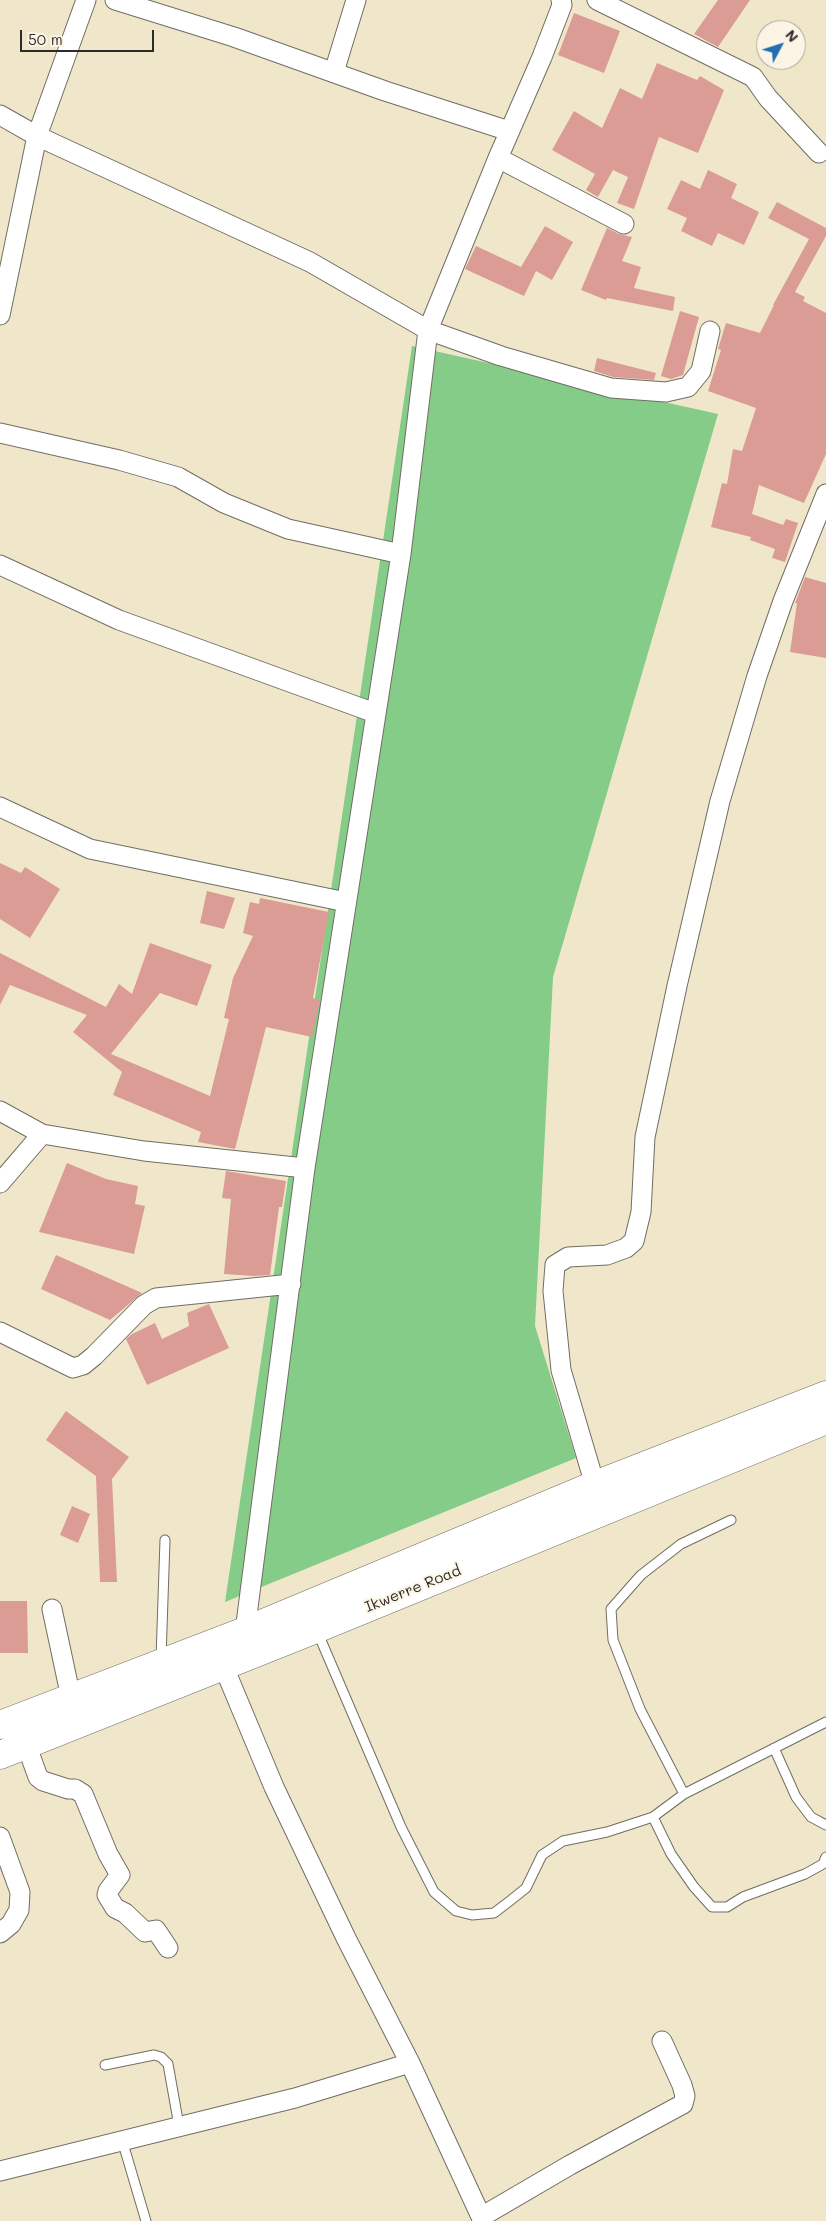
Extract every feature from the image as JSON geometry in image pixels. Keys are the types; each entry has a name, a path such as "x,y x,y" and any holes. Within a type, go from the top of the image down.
{"main road":[{"name":"Ikwerre Road","path":"0,1725 245,1631 595,1485 826,1395"},
{"name":"Ikwerre Road","path":"0,1755 316,1629 826,1420"}],"street":[{"path":"0,315 3,288 37,136 86,0"},
{"path":"115,0 234,37 510,131"},
{"path":"334,72 356,0"},
{"path":"245,1631 305,1168 401,554 428,330 498,158 542,57 562,5 561,0"},
{"path":"597,0 753,77 768,98 819,153"},
{"path":"0,115 37,136 310,262 428,330 501,356 611,388 666,392 688,387 701,370 710,331"},
{"path":"498,158 624,224"},
{"path":"0,433 119,460 170,475 224,503 288,528 401,554"},
{"path":"595,1485 561,1370 553,1290 555,1265 568,1257 607,1255 626,1248 634,1241 640,1212 645,1137 677,986 720,801 757,676 783,601 826,494"},
{"path":"0,565 119,620 375,713"},
{"path":"0,807 90,849 346,902"},
{"path":"0,1110 42,1134 144,1151 305,1168"},
{"path":"0,1182 42,1134"},
{"path":"0,1332 74,1368 83,1365 94,1356 144,1305 156,1298 290,1284"},
{"path":"52,1609 71,1698"},
{"path":"223,1666 274,1787 346,1938 410,2063 482,2219 570,2165 683,2104 685,2096 682,2086 662,2041"},
{"path":"26,1744 38,1777 43,1781 75,1789 83,1794 108,1854 120,1875 107,1895 115,1908 125,1913 145,1932 156,1930 168,1948"},
{"path":"0,1837 20,1892 19,1910 10,1924 0,1933"},
{"path":"0,2170 295,2098 410,2063"}],"lane":[{"path":"684,1794 640,1709 613,1640 611,1609 641,1575 682,1544 731,1520"},
{"path":"161,1663 165,1540"},
{"path":"316,1629 401,1827 434,1892 456,1911 472,1915 494,1913 526,1888 542,1855 563,1841 607,1832 653,1816 684,1794 826,1722"},
{"path":"774,1748 796,1797 810,1817 826,1825"},
{"path":"653,1816 676,1860 694,1887 712,1907 727,1907 743,1897 806,1874 822,1864 826,1857"},
{"path":"105,2065 154,2055 161,2056 168,2064 179,2126"},
{"path":"122,2140 146,2221"}],"green space":[{"path":"412,346 718,414 553,977 535,1326 576,1458 225,1602"}],"building":[{"path":"718,0 750,0 718,47 694,34"},
{"path":"574,13 620,31 604,73 558,55"},
{"path":"657,63 697,80 700,76 724,90 698,153 659,137 634,209 617,203 628,177 613,170 598,197 586,190 595,174 552,150 574,111 602,128 620,88 642,99"},
{"path":"708,170 737,184 731,198 759,212 744,245 718,233 712,246 681,231 687,218 667,209 681,180 700,189"},
{"path":"777,202 826,228 826,236 795,292 805,297 803,301 826,313 826,454 804,503 759,485 752,514 783,525 786,519 798,523 785,562 772,558 775,549 750,540 751,537 711,527 722,483 727,484 733,449 742,451 756,408 708,391 721,350 718,349 726,323 760,333 809,239 768,218"},
{"path":"545,226 573,242 552,280 536,271 524,296 465,269 476,246 521,267"},
{"path":"607,228 619,234 632,237 622,261 641,267 634,288 675,297 673,311 607,298 606,300 581,290"},
{"path":"680,311 699,317 683,375 671,379 661,376"},
{"path":"597,358 656,373 654,380 613,377 594,371"},
{"path":"805,577 826,583 826,658 790,652 797,603 795,603"},
{"path":"0,863 21,873 25,867 60,889 30,938 0,919"},
{"path":"207,891 235,898 224,929 200,923"},
{"path":"260,898 329,912 313,998 320,1000 312,1037 266,1027 235,1149 198,1142 201,1132 113,1095 122,1072 73,1032 87,1015 10,985 0,1005 0,953 106,1007 119,984 132,994 150,943 212,965 197,1006 160,993 111,1054 210,1096 229,1019 224,1018 233,978 253,936 243,933 250,902 259,904"},
{"path":"67,1163 106,1179 138,1186 135,1204 145,1206 134,1254 39,1232"},
{"path":"226,1171 286,1181 282,1207 279,1207 270,1275 224,1274 231,1199 222,1198"},
{"path":"56,1255 142,1293 110,1320 41,1289"},
{"path":"209,1304 229,1348 147,1385 126,1339 155,1323 162,1339 189,1326 187,1313"},
{"path":"66,1411 129,1457 112,1479 117,1582 100,1582 96,1476 46,1440"},
{"path":"72,1506 90,1514 78,1543 60,1535"},
{"path":"0,1601 27,1601 28,1653 0,1653"}]}
